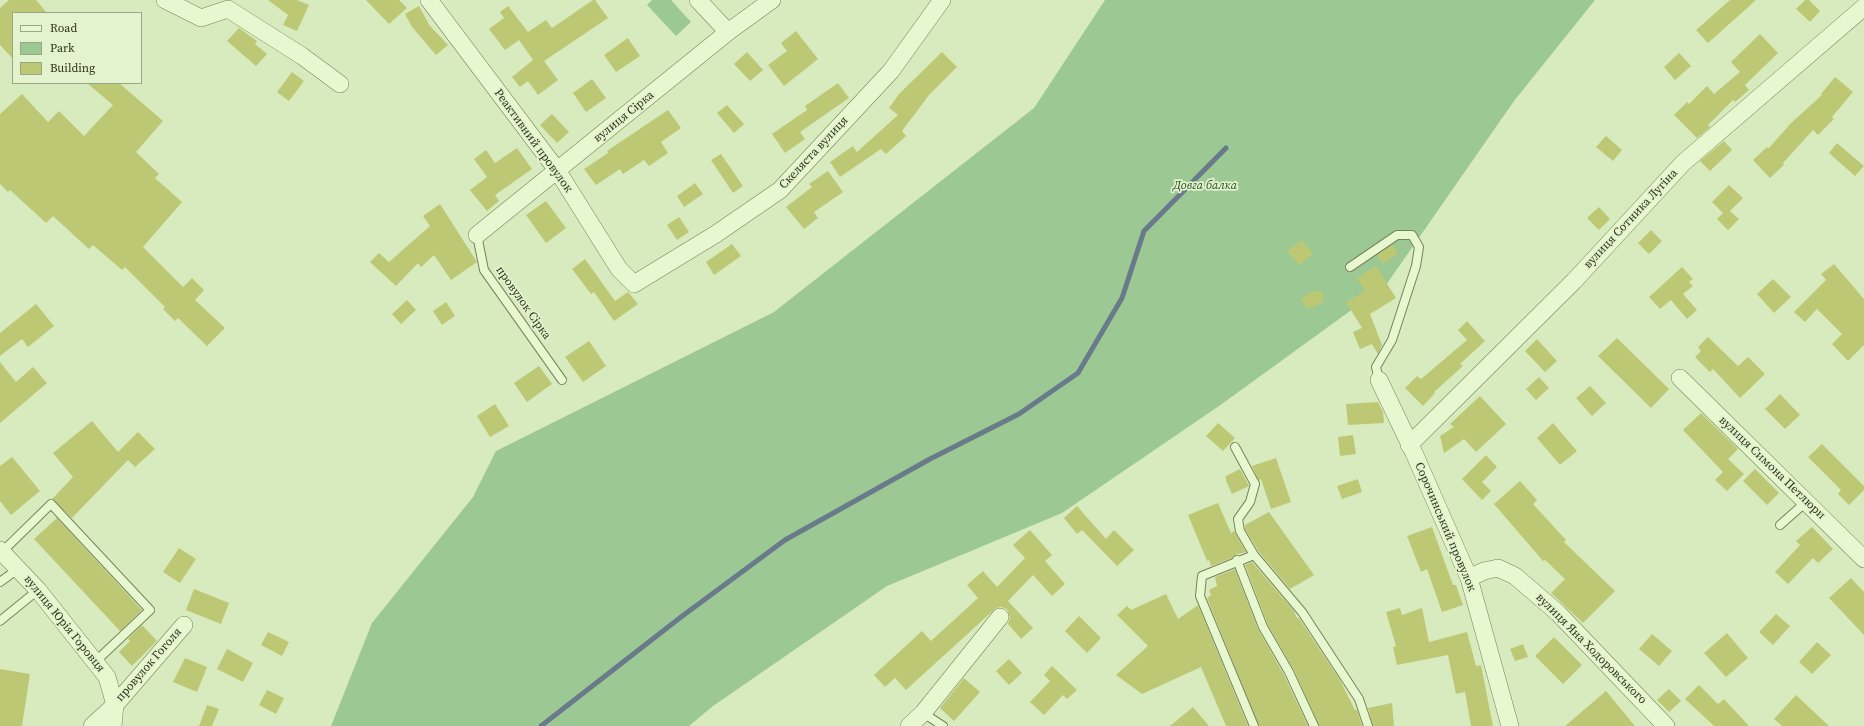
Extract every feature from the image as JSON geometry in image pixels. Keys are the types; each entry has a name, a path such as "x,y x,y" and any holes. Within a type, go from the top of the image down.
{"street":[{"path":"165,0 201,18 228,9 302,56 340,84"},
{"name":"Реактивний провулок","path":"429,0 557,170 619,269 634,284"},
{"path":"698,0 728,32"},
{"name":"вулиця Сірка","path":"477,235 728,32 772,0"},
{"name":"Скеляста вулиця","path":"634,284 716,234 780,190 891,71 942,0"},
{"name":"вулиця Сотника Лугіна","path":"1409,445 1574,281 1683,163 1864,7"},
{"name":"вулиця Симона Петлюри","path":"1680,378 1864,558"},
{"name":"Сорочинський провулок","path":"1379,380 1469,578 1510,726"},
{"name":"вулиця Юрія Горовця","path":"1,551 38,590 107,677 114,705 113,726"},
{"name":"вулиця Яна Ходоровського","path":"1469,578 1484,570 1498,568 1515,576 1558,613 1666,726"},
{"path":"910,726 923,713 1000,617"},
{"name":"провулок Гоголя","path":"92,726 114,705 184,625"}],"lane":[{"name":"провулок Сірка","path":"477,235 484,270 562,380"},
{"path":"1350,267 1396,235 1412,235 1419,247 1416,266 1392,340 1376,367 1379,380"},
{"path":"1234,447 1254,484 1250,502 1238,519 1240,531 1254,555 1302,612 1359,699 1368,726"},
{"path":"1780,525 1806,502"},
{"path":"1,551 51,504 150,610 95,662"},
{"path":"1254,555 1237,560 1202,576 1200,596 1254,726"},
{"path":"1237,560 1263,626 1289,672 1314,726"},
{"path":"0,582 18,569"},
{"path":"0,621 38,590"},
{"path":"923,713 943,726"}],"green space":[{"path":"652,0 671,0 691,22 676,36 647,5"},
{"name":"Довга балка","path":"1105,0 1595,0 1514,101 1386,285 1219,406 1062,513 887,586 713,706 689,726 331,726 372,623 473,497 496,451 774,312 1034,108"}],"building":[{"path":"9,0 36,0 46,12 12,12 12,58 0,45 0,8"},
{"path":"268,0 297,0 309,5 297,31 283,25 288,15"},
{"path":"366,0 399,0 407,8 389,24"},
{"path":"595,0 608,18 544,61 558,80 538,95 528,81 520,87 512,77 533,60 519,40 505,50 489,29 504,18 500,12 508,6 528,32 546,20 552,28"},
{"path":"1730,0 1756,0 1708,43 1696,30"},
{"path":"1805,0 1809,0 1820,11 1810,22 1796,9"},
{"path":"419,6 430,26 448,45 436,55 412,27 405,14"},
{"path":"239,28 257,41 255,44 267,54 256,66 227,41"},
{"path":"796,31 818,59 784,86 768,65 787,51 781,43"},
{"path":"1760,34 1778,53 1745,85 1749,90 1735,102 1733,100 1708,125 1710,127 1697,138 1674,115 1687,102 1689,104 1707,86 1714,94 1740,72 1731,62"},
{"path":"628,38 640,56 616,72 604,55"},
{"path":"747,52 763,70 750,81 734,64"},
{"path":"942,52 957,67 929,95 902,131 906,136 886,154 881,149 840,177 830,162 853,146 857,152 898,115 889,108 899,94"},
{"path":"1679,53 1691,66 1675,80 1664,67"},
{"path":"292,72 304,81 289,101 277,92"},
{"path":"1835,77 1853,92 1832,117 1834,119 1818,135 1813,130 1783,163 1784,165 1770,178 1753,160 1767,147 1769,148 1791,123 1822,95 1821,94"},
{"path":"592,79 606,98 586,112 573,93"},
{"path":"838,83 849,98 800,132 805,139 785,153 772,134 807,110 805,106"},
{"path":"88,84 120,84 163,121 136,152 159,174 155,178 182,202 143,247 183,287 192,278 204,290 195,300 225,328 207,346 178,318 175,321 163,309 165,307 125,267 122,270 93,245 89,249 53,216 46,223 10,190 8,192 0,184 0,114 22,94 48,122 59,111 84,136 113,105"},
{"path":"727,105 744,124 734,133 717,113"},
{"path":"668,110 681,128 661,142 668,153 649,166 644,160 623,174 620,169 596,185 584,169 608,153 607,151"},
{"path":"552,114 569,132 557,143 540,125"},
{"path":"1606,136 1622,150 1613,161 1596,147"},
{"path":"1724,141 1732,150 1710,171 1700,161"},
{"path":"1837,143 1864,166 1855,176 1829,153"},
{"path":"517,148 532,169 495,195 499,201 487,211 470,190 487,177 474,159 486,150 495,163"},
{"path":"721,154 743,186 733,193 711,160"},
{"path":"828,171 843,192 814,212 818,218 804,229 786,207 812,187 809,184"},
{"path":"695,183 703,194 684,207 677,196"},
{"path":"1729,185 1743,198 1730,211 1739,219 1728,230 1717,219 1723,213 1712,202"},
{"path":"546,201 566,228 546,243 526,215"},
{"path":"440,204 477,262 451,280 434,255 421,267 418,263 396,286 370,262 379,253 389,262 430,226 423,216"},
{"path":"1599,207 1610,219 1599,230 1587,218"},
{"path":"679,217 689,232 677,240 667,225"},
{"path":"1651,230 1662,241 1649,254 1638,243"},
{"path":"1302,240 1313,254 1299,265 1287,251"},
{"path":"732,244 741,256 714,275 706,262"},
{"path":"1392,245 1398,254 1382,264 1377,255"},
{"path":"585,259 615,301 628,292 638,304 614,321 594,292 591,294 572,269"},
{"path":"1834,264 1864,299 1864,345 1848,361 1832,344 1842,334 1817,309 1805,322 1794,312 1826,280 1821,274"},
{"path":"1376,266 1396,298 1370,314 1382,345 1378,354 1372,344 1360,349 1353,332 1362,328 1346,302 1365,291 1357,278"},
{"path":"1682,267 1693,279 1689,282 1693,286 1683,294 1697,310 1687,319 1671,300 1660,309 1649,297"},
{"path":"1773,279 1791,297 1774,313 1757,294"},
{"path":"1312,291 1323,292 1323,303 1307,309 1301,299"},
{"path":"407,300 416,310 401,324 392,314"},
{"path":"446,302 455,316 442,325 433,311"},
{"path":"36,304 54,326 28,347 22,339 0,356 0,333"},
{"path":"1467,321 1485,341 1460,364 1463,366 1434,392 1435,393 1423,406 1405,388 1417,376 1421,379 1467,340 1458,330"},
{"path":"1708,337 1738,366 1748,357 1765,374 1740,398 1713,369 1710,372 1695,357 1701,351 1698,347"},
{"path":"1617,338 1669,389 1651,408 1598,356"},
{"path":"1537,339 1557,361 1545,372 1525,351"},
{"path":"589,341 606,366 583,382 565,357"},
{"path":"0,362 16,382 33,367 47,383 0,423"},
{"path":"539,366 552,384 527,402 514,383"},
{"path":"1539,377 1549,388 1536,400 1526,389"},
{"path":"1590,386 1606,403 1592,416 1576,398"},
{"path":"1780,394 1800,415 1785,429 1765,409"},
{"path":"1480,396 1506,424 1476,452 1464,439 1444,453 1440,436 1454,427 1450,424"},
{"path":"1378,402 1383,412 1384,423 1348,425 1346,404"},
{"path":"495,404 509,426 490,437 477,416"},
{"path":"1701,413 1738,449 1728,459 1744,474 1727,491 1715,480 1723,472 1683,430"},
{"path":"92,421 118,452 138,432 155,449 135,467 128,460 72,518 52,499 73,477 53,453"},
{"path":"1218,423 1235,438 1223,451 1206,436"},
{"path":"1553,423 1577,451 1560,465 1537,438"},
{"path":"1353,435 1356,454 1340,456 1338,437"},
{"path":"1822,444 1864,486 1864,490 1849,505 1838,494 1841,490 1808,457"},
{"path":"1486,455 1497,467 1482,482 1491,491 1482,500 1462,479"},
{"path":"12,457 40,491 11,515 0,501 0,466"},
{"path":"1276,458 1291,502 1271,509 1261,479 1259,481 1252,466"},
{"path":"1240,469 1249,486 1232,494 1226,481 1226,476"},
{"path":"1755,469 1779,493 1767,505 1743,481"},
{"path":"1358,479 1362,492 1342,499 1337,486"},
{"path":"1520,481 1537,500 1533,504 1566,540 1564,542 1615,591 1583,623 1551,593 1565,579 1545,560 1543,561 1494,504"},
{"path":"1218,503 1231,533 1234,531 1246,552 1235,555 1232,558 1211,566 1209,560 1207,561 1188,515"},
{"path":"1077,506 1106,539 1114,530 1134,550 1117,566 1082,530 1077,534 1064,518"},
{"path":"1269,512 1314,575 1290,589 1259,552 1245,529 1245,525"},
{"path":"57,518 142,610 120,631 34,539"},
{"path":"1432,527 1453,585 1456,585 1463,605 1442,612 1427,569 1421,572 1407,536"},
{"path":"1812,527 1833,549 1818,563 1813,558 1788,584 1775,572 1800,545 1796,541"},
{"path":"1030,530 1052,555 1045,561 1065,584 1052,596 1033,575 1008,601 1033,628 1021,639 1008,624 1010,618 1007,609 1001,607 996,608 906,690 895,678 885,687 874,675 922,631 931,641 978,598 967,585 983,571 997,587 1025,558 1013,545"},
{"path":"179,548 196,559 180,583 163,572"},
{"path":"1252,562 1294,611 1297,618 1299,618 1340,680 1355,710 1357,710 1362,726 1319,726 1294,670 1268,625 1245,565"},
{"path":"1235,569 1258,629 1284,675 1308,726 1259,726 1207,598 1211,595 1209,590 1217,586 1215,577"},
{"path":"1851,578 1864,592 1864,635 1829,598"},
{"path":"194,589 229,603 221,624 186,610"},
{"path":"1166,594 1178,619 1198,605 1248,726 1226,726 1201,667 1142,694 1116,675 1148,646 1117,615 1127,606 1131,610"},
{"path":"1400,608 1402,615 1422,608 1429,642 1467,632 1476,666 1481,665 1493,726 1471,726 1465,692 1456,694 1448,655 1397,665 1393,647 1396,646 1386,612"},
{"path":"1776,614 1790,626 1773,645 1759,632"},
{"path":"1079,616 1101,638 1087,653 1065,631"},
{"path":"142,625 157,641 132,666 119,652 130,641 128,639"},
{"path":"268,632 289,642 282,656 261,645"},
{"path":"1727,633 1748,658 1726,677 1704,653"},
{"path":"1652,634 1672,651 1659,666 1639,649"},
{"path":"1554,637 1582,665 1563,684 1535,656"},
{"path":"1817,642 1831,655 1812,674 1799,662"},
{"path":"1523,644 1528,657 1515,661 1510,649"},
{"path":"227,649 253,663 243,682 217,669"},
{"path":"185,658 207,667 197,692 173,682"},
{"path":"1009,659 1022,673 1009,685 996,671"},
{"path":"1052,666 1077,690 1067,699 1063,695 1044,715 1030,702 1050,681 1044,675"},
{"path":"0,669 30,674 22,726 0,726"},
{"path":"964,678 980,692 954,721 940,708"},
{"path":"1699,685 1718,704 1724,699 1749,726 1714,726 1685,699"},
{"path":"1669,689 1681,701 1669,712 1657,700"},
{"path":"267,690 284,698 276,714 259,705"},
{"path":"1606,691 1635,726 1565,726"},
{"path":"1796,695 1829,726 1782,726 1774,719"},
{"path":"1392,703 1394,726 1373,726 1368,708"},
{"path":"207,705 219,709 212,726 199,726"},
{"path":"1193,707 1209,726 1170,726"}],"waterway":[{"path":"541,726 681,617 785,540 930,459 1019,414 1078,373 1122,298 1144,231 1226,148"}]}
